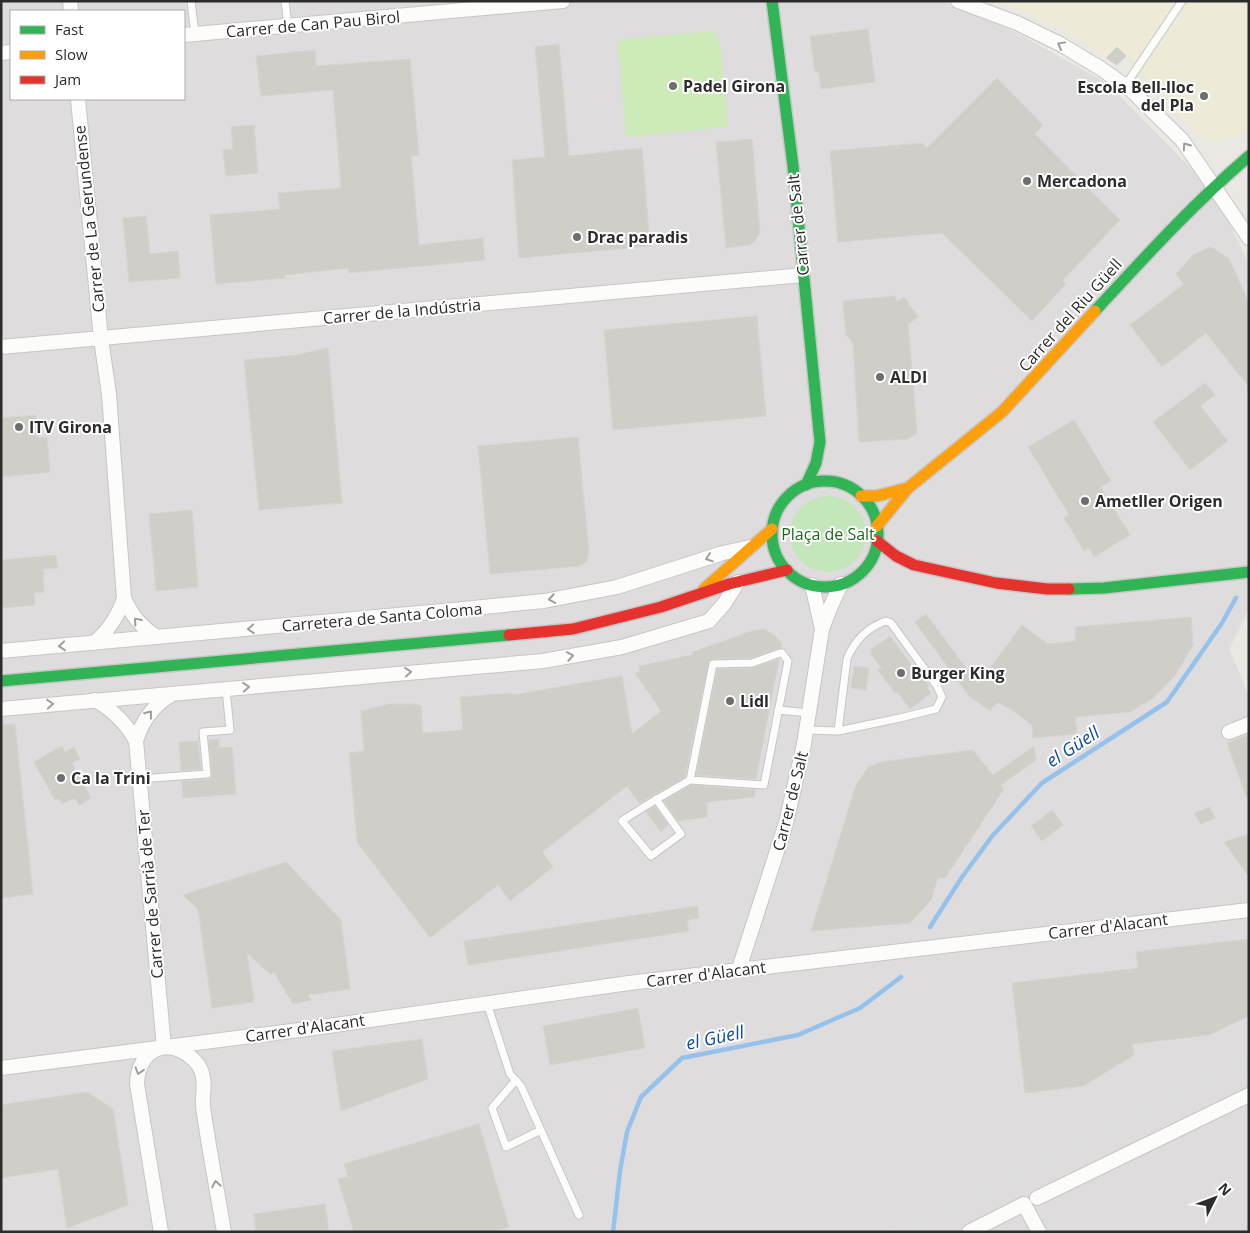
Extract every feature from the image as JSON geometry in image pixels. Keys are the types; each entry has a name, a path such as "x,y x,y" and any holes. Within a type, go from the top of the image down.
{"street":[{"name":"Carrer de Can Pau Birol","path":"189,35 563,1"},
{"name":"Carrer de Salt","path":"772,1 782,70 819,449 816,463 806,485"},
{"path":"958,1 1017,23 1060,44 1100,68 1125,86 1182,140 1249,238"},
{"name":"Carrer de La Gerundense","path":"78,100 101,339"},
{"name":"Carrer del Riu Güell","path":"877,526 908,488 1002,412 1179,220 1249,156"},
{"name":"Carrer de la Indústria","path":"1,348 803,275"},
{"path":"101,339 109,394 124,598 132,615 145,629 157,637"},
{"name":"Carrer de Salt","path":"819,449 829,469 840,484"},
{"path":"825,481 840,484 854,490 873,512 877,526 875,551 868,564 854,578 841,584 827,587 812,585 798,580 786,570 776,554 772,539 775,515 783,502 793,492 806,485 825,481"},
{"name":"Carrer del Riu Güell","path":"861,496 884,494 908,488"},
{"name":"Carretera de Santa Coloma","path":"700,593 772,529"},
{"path":"877,541 896,556 914,565"},
{"name":"Carretera de Santa Coloma","path":"1,652 544,600 617,587 723,553 756,545"},
{"path":"868,564 914,565 996,583 1047,589 1104,588 1249,572"},
{"name":"Carretera de Santa Coloma","path":"1,681 573,630 661,607 700,593 786,570"},
{"path":"1,709 543,661 622,647 709,620 724,604 738,582"},
{"name":"Carrer de Salt","path":"739,969 786,824 807,730 822,629 841,584"},
{"name":"Carrer de Salt","path":"812,585 822,629"},
{"path":"94,643 112,625 119,613 124,598"},
{"name":"Carrer de Sarrià de Ter","path":"164,1047 136,741 143,722 149,713 173,694"},
{"path":"95,700 115,713 136,741"},
{"path":"1229,732 1249,724"},
{"name":"Carrer d'Alacant","path":"1,1068 739,969 1249,910"},
{"path":"161,1232 137,1084 137,1072 142,1061 151,1052 164,1047 178,1049 187,1054 197,1063 203,1076 203,1104 224,1232"},
{"path":"969,1232 1249,1094"},
{"path":"1030,1201 1039,1232"}],"lane":[{"path":"189,35 191,1"},
{"path":"285,1 288,26"},
{"path":"1125,86 1182,1"},
{"path":"807,730 838,731 936,709 942,697 891,623 886,621 877,624 864,633 850,650 847,659 838,731"},
{"path":"656,799 681,834 651,856 622,821 656,799 690,780 764,785 788,661 782,653 752,663 712,664 690,780"},
{"path":"139,780 207,774 203,732 230,730 226,688"},
{"path":"778,710 809,713"},
{"path":"487,1003 510,1074 521,1086 579,1215"},
{"path":"516,1080 492,1108 506,1147 541,1130"}],"shaded area":[{"path":"1,1 942,1 1019,34 1108,84 1214,192 1249,264 1249,609 1229,649 1249,696 1249,1232 1,1232"},
{"name":"Escola Bell-lloc del Pla","path":"1001,1 1249,1 1249,128 1236,137 1216,142 1201,137 1187,126 1126,56 1117,65 1078,37"}],"green space":[{"name":"Padel Girona","path":"714,31 720,44 728,127 626,137 618,40"},
{"name":"Plaça de Salt","path":"828,496 843,499 855,507 863,519 866,534 863,549 855,561 843,569 828,572 813,569 801,561 793,549 790,534 793,519 801,507 813,499"}],"building":[{"path":"868,29 875,82 821,89 819,72 815,72 810,36"},
{"path":"559,44 569,156 642,148 650,246 519,258 512,160 545,157 535,47"},
{"path":"1117,47 1126,56 1117,65 1106,58"},
{"path":"315,50 316,66 410,59 419,155 411,156 419,245 483,238 485,260 349,273 348,268 285,275 286,278 216,284 210,215 280,209 278,193 341,188 333,90 261,96 256,56"},
{"path":"997,78 1043,125 1035,134 1120,220 1062,281 1066,284 1032,321 942,233 838,242 830,151 922,143 927,148"},
{"path":"254,125 258,173 226,176 223,150 233,149 231,127"},
{"path":"752,139 760,232 754,242 749,245 726,248 716,142"},
{"path":"146,216 150,254 178,251 180,278 129,282 123,218"},
{"path":"1211,247 1229,259 1249,303 1249,387 1206,333 1162,367 1130,325 1184,284 1176,274 1193,255"},
{"path":"894,296 898,301 904,297 918,317 908,324 917,433 908,439 859,442 853,343 846,335 843,301"},
{"path":"757,316 766,416 613,430 604,330"},
{"path":"328,348 342,503 259,510 244,360 297,355"},
{"path":"1205,383 1215,395 1200,406 1228,441 1190,470 1153,422"},
{"name":"ITV Girona","path":"36,415 38,438 47,437 50,472 1,477 1,418"},
{"name":"Ametller Origen","path":"1074,420 1111,481 1101,487 1130,535 1094,557 1089,548 1084,551 1064,518 1069,515 1028,447"},
{"path":"578,437 589,553 586,562 579,566 490,574 478,446"},
{"path":"192,510 198,587 156,591 149,514"},
{"path":"56,555 58,568 43,569 44,592 34,593 35,605 1,608 1,560"},
{"path":"926,614 978,684 1022,625 1048,644 1076,641 1075,627 1191,617 1193,645 1174,677 1153,698 1130,712 1075,717 1077,734 1033,738 1032,725 1012,710 997,702 990,711 969,696 915,622"},
{"path":"764,629 775,636 782,644 781,648 751,658 713,659 709,661 685,777 639,803 627,786 542,852 553,867 510,901 498,885 430,938 357,842 349,753 364,751 361,711 390,704 414,704 421,706 423,733 463,730 460,697 512,693 513,695 622,676 632,734 661,711 635,673 640,672 639,666 692,655 693,652 752,631"},
{"name":"Burger King","path":"891,637 912,666 914,665 929,686 927,688 931,693 910,709 877,669 882,669 870,653 872,652 870,650"},
{"path":"779,659 756,779 696,775 717,669 752,668"},
{"path":"854,666 869,668 866,690 851,688"},
{"path":"15,724 33,894 1,898 1,725"},
{"path":"1249,734 1249,798 1247,799 1227,743"},
{"path":"219,739 219,748 232,747 236,794 183,798 182,781 212,777 209,740"},
{"path":"198,741 201,769 181,771 179,742"},
{"path":"62,746 65,752 74,747 80,759 72,763 91,798 79,805 75,798 62,804 59,798 55,800 34,762"},
{"path":"1034,746 1036,760 1001,785 1004,789 945,878 938,878 931,900 910,923 811,931 856,785 868,767 881,762 973,750 993,775"},
{"path":"691,785 755,790 755,797 707,802 707,817 678,821 664,801"},
{"path":"655,806 668,825 661,832 646,812"},
{"path":"1210,807 1215,818 1201,824 1194,813"},
{"path":"1052,810 1063,825 1042,841 1031,826"},
{"path":"1249,834 1249,877 1224,842"},
{"path":"286,862 341,920 350,989 308,995 311,1000 293,1004 274,972 271,975 247,953 254,1002 212,1008 198,909 183,895"},
{"path":"697,906 699,918 687,920 689,931 468,965 464,941"},
{"path":"1249,939 1249,1016 1209,1035 1132,1044 1134,1055 1083,1086 1025,1093 1012,983 1138,968 1136,952"},
{"path":"638,1008 645,1048 550,1065 543,1026"},
{"path":"422,1039 428,1079 341,1111 332,1051"},
{"path":"87,1092 113,1109 128,1205 67,1228 58,1169 1,1178 1,1105"},
{"path":"479,1124 509,1227 492,1232 354,1232 338,1179 348,1177 344,1164"},
{"path":"325,1204 329,1232 256,1232 254,1214"}],"waterway":[{"name":"el Güell","path":"930,927 962,877 993,835 1042,783 1167,702 1222,623 1236,598"},
{"name":"el Güell","path":"613,1232 620,1171 627,1132 641,1097 682,1058 798,1035 860,1008 901,977"}],"railway":[{"path":"887,1232 1249,1056"},
{"path":"909,1232 1249,1067"}],"traffic: fast":[{"path":"772,1 793,166 820,442 816,463 806,485"},
{"path":"1095,311 1189,212 1249,156"},
{"path":"825,481 845,485 862,497 874,514 878,534 874,554 862,571 845,583 825,587 805,583 788,571 776,554 772,534 776,514 788,497 805,485 825,481"},
{"path":"1069,589 1104,588 1249,572"},
{"path":"1,681 509,635"}],"traffic: slow":[{"path":"877,526 908,488 1002,412 1095,311"},
{"path":"861,496 877,496 908,488"},
{"path":"704,589 772,529"}],"traffic: jam":[{"path":"877,541 896,556 914,565 996,583 1047,589 1069,589"},
{"path":"509,635 573,629 661,607 729,584 787,570"}],"place":[{"name":"Padel Girona","path":"673,86"},
{"name":"Escola Bell-lloc del Pla","path":"1204,96"},
{"name":"Mercadona","path":"1027,181"},
{"name":"Drac paradis","path":"577,237"},
{"name":"ALDI","path":"880,377"},
{"name":"ITV Girona","path":"19,427"},
{"name":"Ametller Origen","path":"1085,501"},
{"name":"Burger King","path":"901,673"},
{"name":"Lidl","path":"730,701"},
{"name":"Ca la Trini","path":"61,778"}]}
